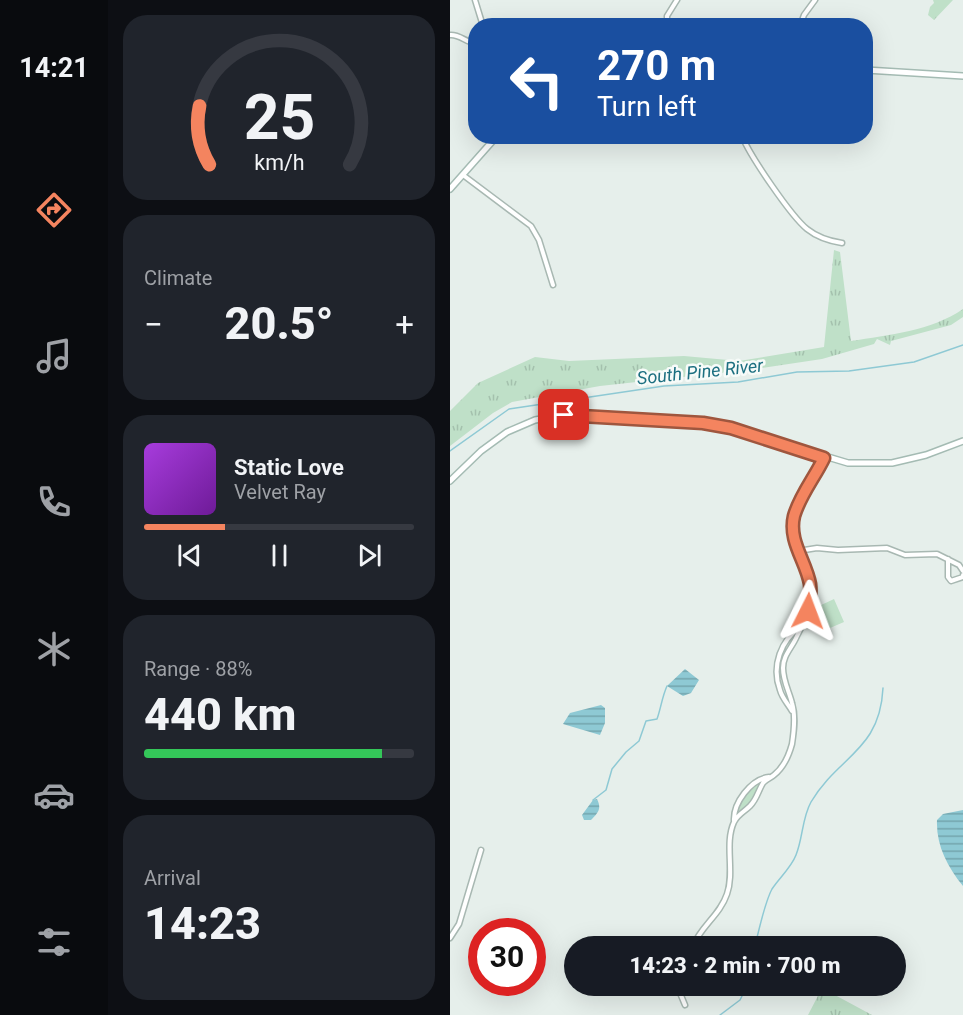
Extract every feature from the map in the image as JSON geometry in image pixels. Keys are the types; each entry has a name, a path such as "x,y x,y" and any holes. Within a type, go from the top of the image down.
{"main road":[{"path":"873,70 963,76"},
{"path":"450,189 490,144"},
{"path":"450,481 481,451 507,432 535,420 564,415 703,423 731,428 824,458 848,463 892,463 926,455 963,441"}],"street":[{"path":"476,0 481,18"},
{"path":"667,18 677,0"},
{"path":"803,18 815,0"},
{"path":"450,35 461,36 468,41"},
{"path":"746,144 752,156 805,228 825,240 842,243"},
{"path":"463,175 531,226 539,240 553,285"},
{"path":"734,822 759,794 764,782 776,774 791,748 794,714 783,675 784,658 797,637 808,611 811,596 810,582 794,536 794,517 806,489 824,458"},
{"path":"798,551 817,548 838,550 887,548 905,555 937,554 948,558 959,565 963,577 951,581 948,577 948,558"},
{"path":"794,714 780,691 777,675 780,651 790,634 801,625"},
{"path":"777,675 783,675"},
{"path":"697,936 723,905 728,891 731,877 731,832 734,814 742,796 758,780 770,778"},
{"path":"450,938 459,924 482,850"},
{"path":"681,996 685,1005"}],"green space":[{"path":"933,0 953,0 934,20 928,15 934,3"},
{"path":"834,250 840,252 851,341 924,327 963,309 963,317 951,325 891,341 890,345 877,339 874,344 822,359 756,369 600,386 512,402 493,413 450,446 450,411 478,383 535,357 569,361 684,356 739,361 824,347"},
{"path":"834,599 844,622 830,628 819,606"},
{"path":"767,777 759,794 734,822 737,807 744,795"},
{"path":"818,996 837,996 872,1015 808,1015"}],"water":[{"path":"685,669 699,680 691,693 683,696 667,686"},
{"path":"601,705 605,708 605,723 600,735 563,724 570,713"},
{"path":"597,799 599,808 597,813 591,820 584,820 582,815 593,800"},
{"path":"963,810 963,886 944,855 938,838 937,820 943,814"}],"waterway":[{"name":"South Pine River","path":"450,451 509,409 664,386 738,382 797,372 849,371 914,362 963,345"},
{"path":"593,800 606,790 612,769 639,741 646,721 657,719 667,686"},
{"path":"757,936 772,889 796,855 811,802 822,786 866,740 880,709 883,688"},
{"path":"720,1015 742,996"}],"route":[{"path":"564,415 703,423 731,428 776,441 824,458 806,489 794,517 796,547 810,582 811,596 808,611"}]}
